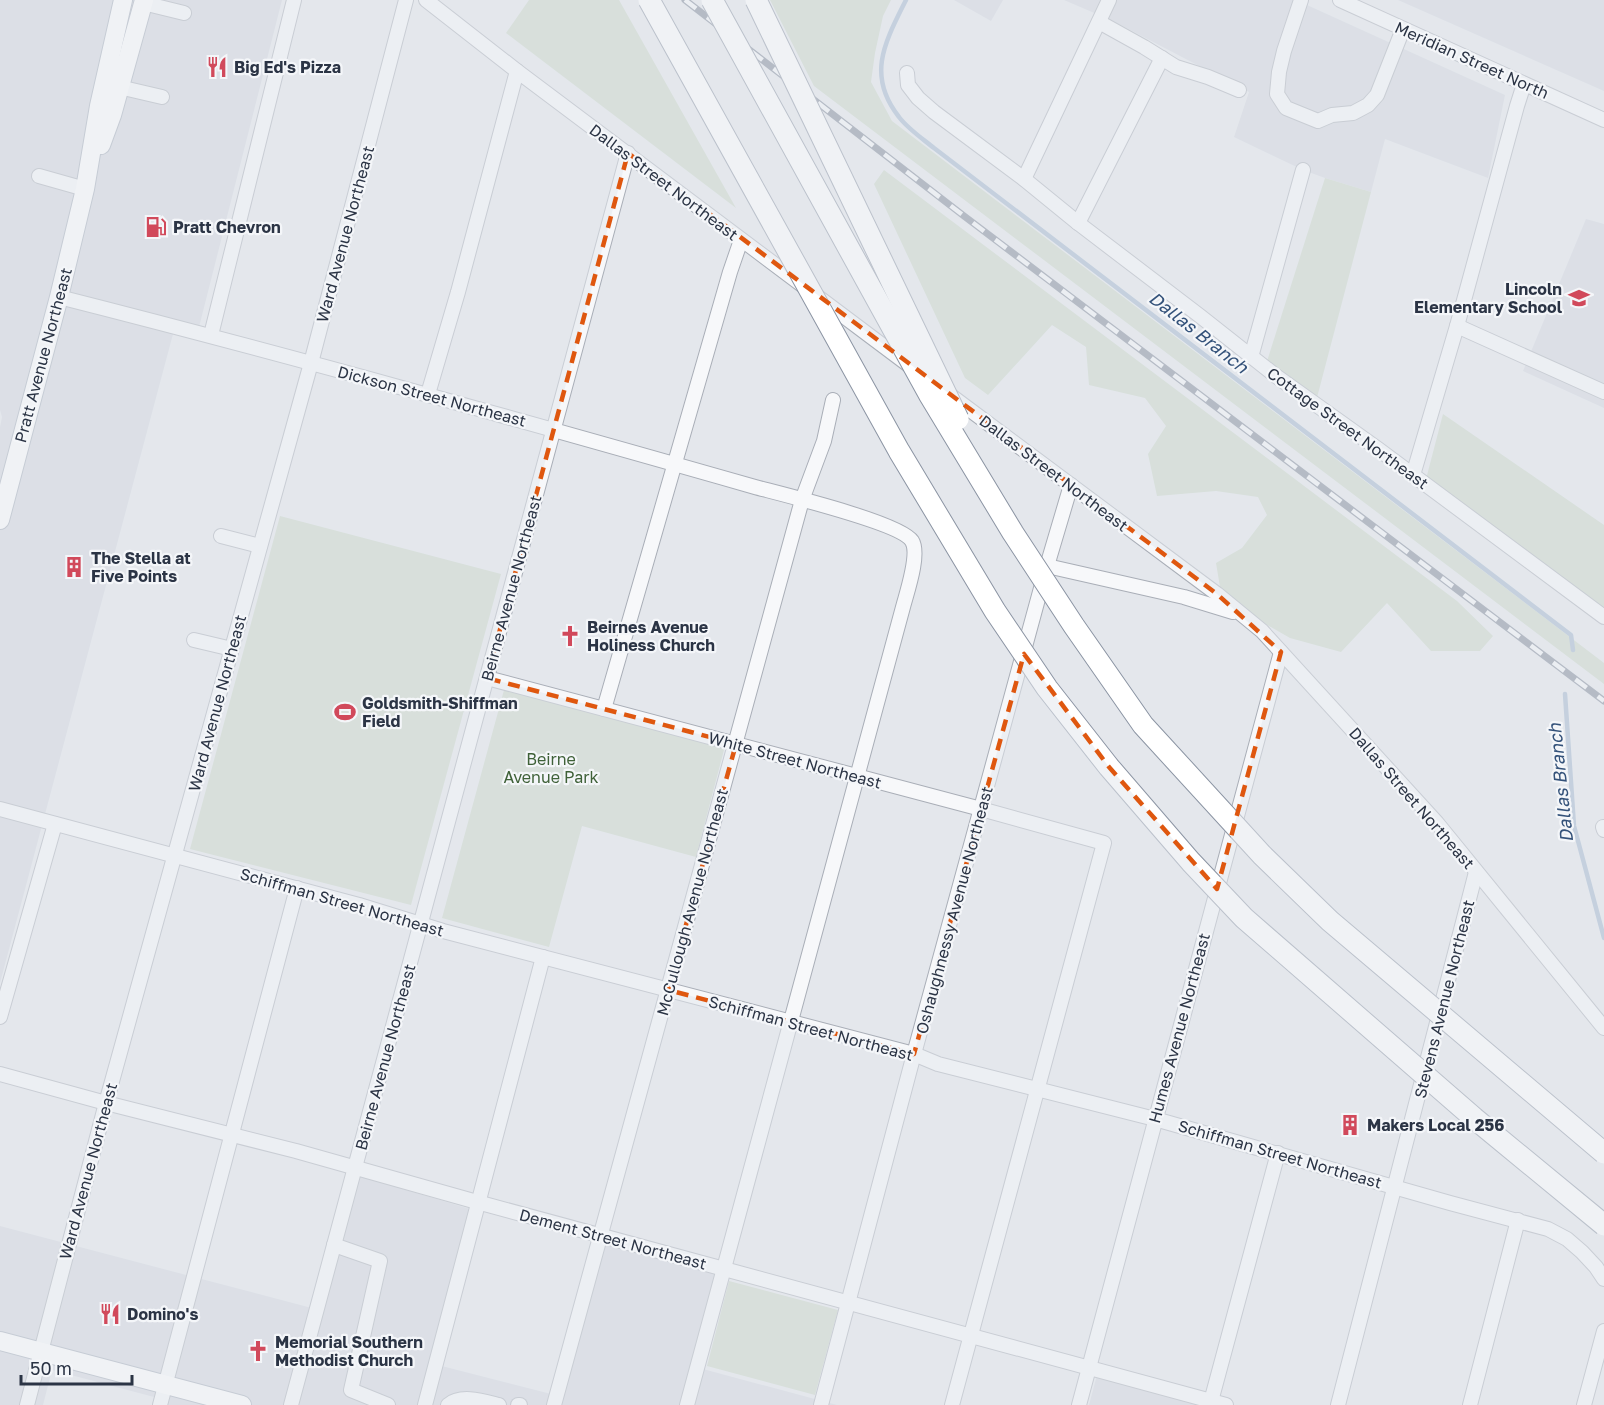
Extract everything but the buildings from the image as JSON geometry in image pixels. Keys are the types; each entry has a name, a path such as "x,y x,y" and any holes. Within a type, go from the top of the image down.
{"highway":[{"path":"649,0 899,451 995,611 1047,688 1109,767 1244,918 1474,1118 1604,1225"},
{"path":"712,0 929,394 1013,533 1143,725 1262,855 1330,921 1604,1153"},
{"path":"756,0 1013,533"}],"main road":[{"name":"Pratt Avenue Northeast","path":"0,520 85,189 121,0"},
{"name":"Pratt Avenue Northeast","path":"85,189 112,115 143,2"},
{"path":"0,1341 242,1405"}],"street":[{"path":"211,335 294,0"},
{"name":"Ward Avenue Northeast","path":"27,1405 106,1103 311,363 406,0"},
{"name":"Dallas Street Northeast","path":"426,0 741,240 1217,594 1262,631 1437,823 1604,1028"},
{"path":"1023,179 1109,0"},
{"path":"1301,0 1284,51 1277,94 1286,108 1318,122 1332,115 1353,113 1368,105 1377,95 1403,29"},
{"name":"Meridian Street North","path":"1340,0 1604,120"},
{"path":"143,2 184,13"},
{"path":"1099,22 1176,67 1239,90"},
{"path":"1078,223 1162,58"},
{"path":"428,394 458,292 517,71"},
{"name":"Cottage Street Northeast","path":"907,73 908,85 918,98 934,112 1251,357 1604,617"},
{"path":"1413,475 1524,84"},
{"path":"119,87 162,97"},
{"name":"Beirne Avenue Northeast","path":"291,1405 628,153"},
{"path":"1251,357 1303,170"},
{"path":"39,176 85,189"},
{"path":"604,709 741,240"},
{"name":"Dickson Street Northeast","path":"59,297 211,335 428,394 802,500 882,523 902,532 912,541 915,554 903,607 687,1405"},
{"path":"1457,326 1604,392"},
{"name":"McCullough Avenue Northeast","path":"554,1405 802,500 824,441 832,400"},
{"name":"Oshaughnessy Avenue Northeast","path":"821,1405 914,1054 1071,485"},
{"path":"221,536 260,546"},
{"path":"1047,567 1184,597 1241,614"},
{"path":"194,640 232,649"},
{"name":"Humes Avenue Northeast","path":"1079,1405 1281,652"},
{"name":"White Street Northeast","path":"487,678 1104,843 1038,1089"},
{"name":"Schiffman Street Northeast","path":"0,809 297,888 543,957 914,1054 938,1064 1155,1119 1450,1203 1518,1220 1548,1229 1567,1239 1596,1267 1604,1279"},
{"path":"0,1017 55,824"},
{"name":"Stevens Avenue Northeast","path":"1338,1405 1476,872"},
{"path":"160,1405 297,888"},
{"path":"425,1405 543,957"},
{"name":"Dement Street Northeast","path":"0,1074 232,1134 477,1203 972,1336 1211,1403 1226,1405"},
{"path":"952,1405 1038,1089"},
{"path":"1211,1403 1278,1153"},
{"path":"1470,1405 1518,1220"},
{"path":"334,1245 380,1261 351,1390 388,1405"},
{"path":"1584,1405 1604,1331"},
{"path":"448,1405 450,1402 461,1399 499,1405"}],"highlighted area":[{"path":"628,153 1217,594 1281,652 1217,889 1109,767 1024,654 914,1054 668,990 736,744 487,678"}],"shaded area":[{"path":"0,0 282,0 196,339 173,334 0,983 0,427 2,417 0,410"},
{"path":"954,0 1003,0 991,21"},
{"path":"1064,0 1296,0 1505,95 1488,178 1385,139 1371,192 1303,170 1234,137 1249,92 1113,21"},
{"path":"1398,0 1604,0 1604,91"},
{"name":"Lincoln Elementary School","path":"1586,219 1604,224 1604,408 1523,371"},
{"path":"359,1176 470,1209 430,1363 563,1397 606,1242 727,1275 703,1369 837,1405 152,1405 154,1397 52,1370 43,1405 0,1405 0,1226 323,1311"},
{"path":"1097,1375 1211,1405 1089,1405"}],"green space":[{"path":"529,0 619,0 736,208 506,33"},
{"path":"770,0 891,0 883,16 871,82 892,121 1604,663 1604,684 814,86"},
{"path":"884,170 1457,601 1493,636 1480,651 1431,651 1387,603 1341,652 1290,638 1222,599 1216,563 1242,548 1267,515 1258,497 1216,491 1157,496 1148,454 1166,426 1145,398 1089,385 1086,347 1052,325 988,395 965,378 874,184"},
{"path":"1325,178 1371,192 1314,409 1263,374"},
{"path":"1443,414 1604,525 1604,620 1425,483"},
{"name":"Goldsmith-Shiffman Field","path":"280,516 501,574 411,905 190,849"},
{"name":"Beirne Avenue Park","path":"504,690 725,746 696,857 582,826 549,947 442,918"},
{"path":"729,1281 838,1310 815,1395 707,1366"}],"waterway":[{"name":"Dallas Branch","path":"906,0 886,44 881,73 889,102 907,126 1571,635 1573,650"},
{"name":"Dallas Branch","path":"1565,694 1574,826 1604,938"}],"railway":[{"path":"685,0 964,216 1604,701"}],"place":[{"name":"Big Ed's Pizza","path":"217,67"},
{"name":"Pratt Chevron","path":"156,227"},
{"name":"Lincoln Elementary School","path":"1579,298"},
{"name":"The Stella at Five Points","path":"74,567"},
{"name":"Beirnes Avenue Holiness Church","path":"570,636"},
{"name":"Goldsmith-Shiffman Field","path":"345,712"},
{"name":"Makers Local 256","path":"1350,1125"},
{"name":"Domino's","path":"110,1314"},
{"name":"Memorial Southern Methodist Church","path":"258,1351"}]}
